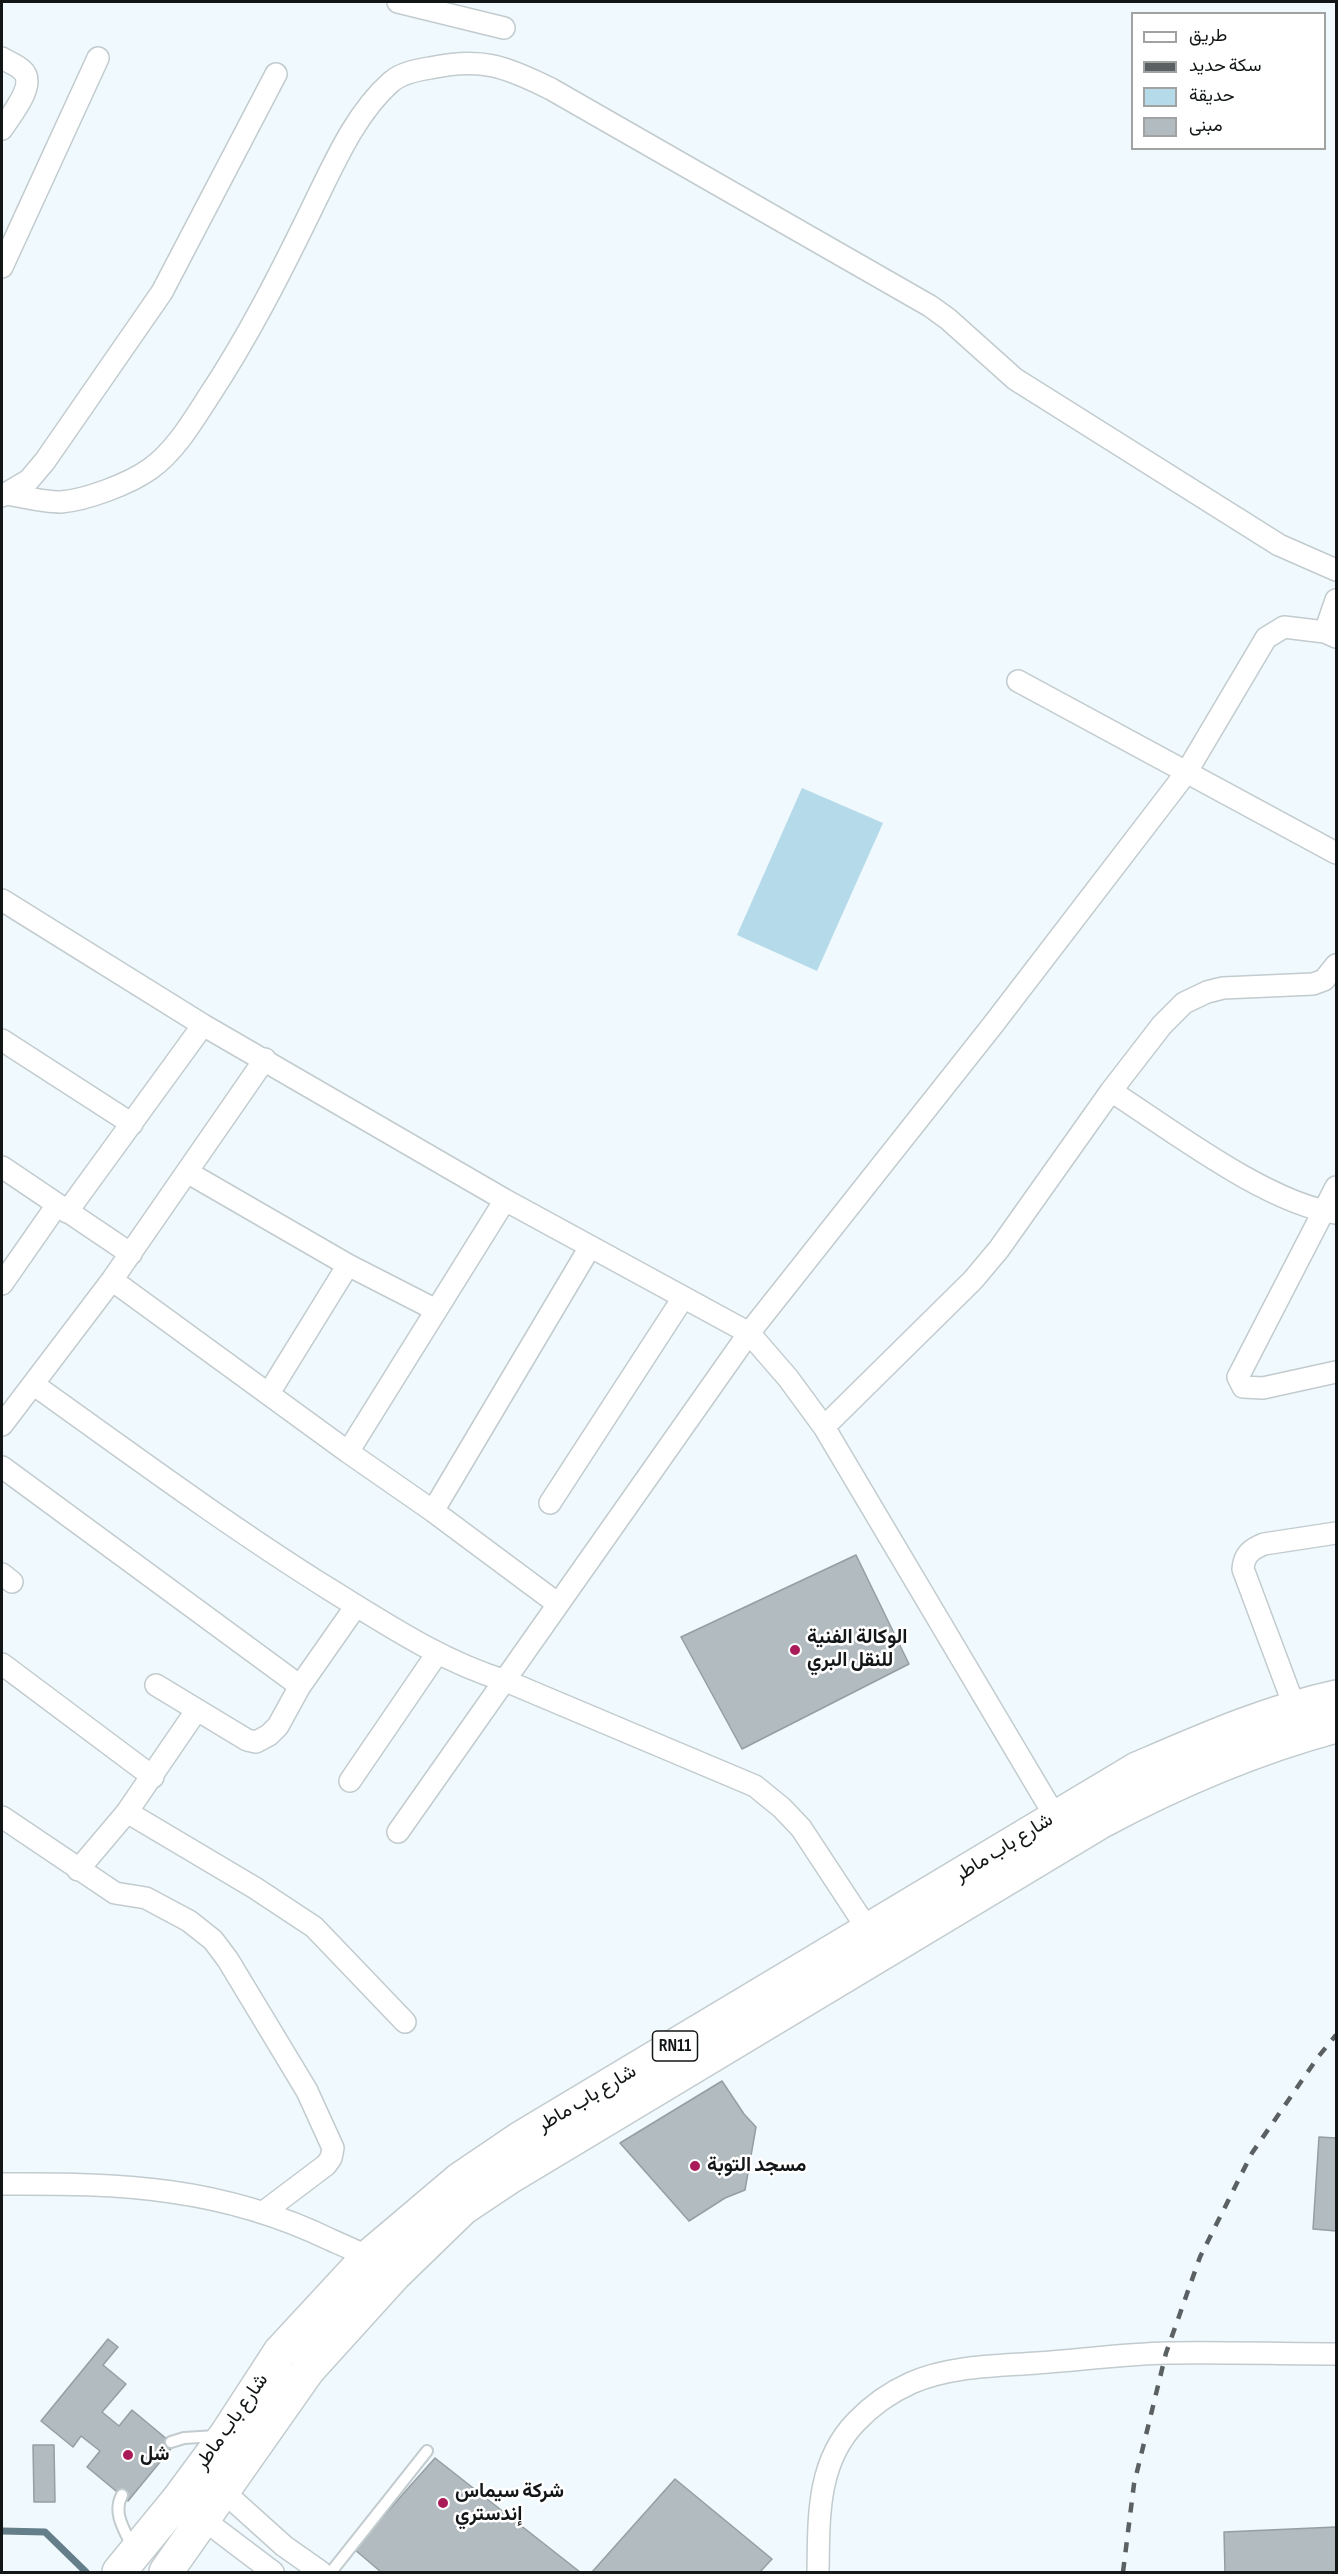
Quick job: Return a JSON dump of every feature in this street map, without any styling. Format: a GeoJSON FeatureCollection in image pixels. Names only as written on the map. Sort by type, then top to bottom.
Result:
{"type":"FeatureCollection","features":[{"type":"Feature","properties":{"kind":"main road","name":"شارع باب ماطر"},"geometry":{"type":"LineString","coordinates":[[127,2563],[191,2510],[224,2491],[308,2370],[395,2274],[463,2208],[875,1942],[1062,1828],[1152,1794],[1299,1720],[1336,1697]]}},
{"type":"Feature","properties":{"kind":"main road","name":"شارع باب ماطر"},"geometry":{"type":"LineString","coordinates":[[1299,1720],[1336,1726]]}},
{"type":"Feature","properties":{"kind":"main road","name":"شارع باب ماطر"},"geometry":{"type":"LineString","coordinates":[[166,2572],[191,2510],[198,2470],[226,2436],[280,2352],[368,2257],[459,2180],[522,2138],[875,1942]]}},
{"type":"Feature","properties":{"kind":"street"},"geometry":{"type":"LineString","coordinates":[[398,2],[452,8],[504,28]]}},
{"type":"Feature","properties":{"kind":"street"},"geometry":{"type":"LineString","coordinates":[[2,58],[23,71],[27,77],[25,92],[2,129]]}},
{"type":"Feature","properties":{"kind":"street"},"geometry":{"type":"LineString","coordinates":[[2,267],[98,58]]}},
{"type":"Feature","properties":{"kind":"street"},"geometry":{"type":"LineString","coordinates":[[4,495],[44,501],[73,500],[132,479],[161,461],[190,425],[237,354],[338,155],[377,97],[393,80],[412,71],[470,63],[495,65],[516,71],[551,89],[930,306],[1015,379],[1279,545],[1336,570]]}},
{"type":"Feature","properties":{"kind":"street"},"geometry":{"type":"LineString","coordinates":[[4,495],[29,480],[45,461],[162,292],[276,74]]}},
{"type":"Feature","properties":{"kind":"street"},"geometry":{"type":"LineString","coordinates":[[398,1832],[749,1333],[992,1026],[1186,773],[1266,638],[1284,627],[1331,635],[1336,600]]}},
{"type":"Feature","properties":{"kind":"street"},"geometry":{"type":"LineString","coordinates":[[1018,681],[1336,853]]}},
{"type":"Feature","properties":{"kind":"street"},"geometry":{"type":"LineString","coordinates":[[2,900],[203,1025],[505,1200],[749,1333],[788,1378],[824,1427],[1062,1828]]}},
{"type":"Feature","properties":{"kind":"street"},"geometry":{"type":"LineString","coordinates":[[824,1427],[973,1280],[999,1250],[1111,1091],[1162,1025],[1184,1003],[1207,992],[1223,988],[1313,984],[1324,980],[1336,965]]}},
{"type":"Feature","properties":{"kind":"street"},"geometry":{"type":"LineString","coordinates":[[2,1284],[132,1124],[203,1025]]}},
{"type":"Feature","properties":{"kind":"street"},"geometry":{"type":"LineString","coordinates":[[2,1040],[132,1124]]}},
{"type":"Feature","properties":{"kind":"street"},"geometry":{"type":"LineString","coordinates":[[2,1425],[131,1254],[265,1059]]}},
{"type":"Feature","properties":{"kind":"street"},"geometry":{"type":"LineString","coordinates":[[1111,1091],[1258,1184],[1295,1202],[1330,1212]]}},
{"type":"Feature","properties":{"kind":"street"},"geometry":{"type":"LineString","coordinates":[[2,1167],[131,1254]]}},
{"type":"Feature","properties":{"kind":"street"},"geometry":{"type":"LineString","coordinates":[[187,1172],[348,1265],[436,1310]]}},
{"type":"Feature","properties":{"kind":"street"},"geometry":{"type":"LineString","coordinates":[[1336,1187],[1330,1212],[1238,1377],[1243,1387],[1263,1389],[1336,1371]]}},
{"type":"Feature","properties":{"kind":"street"},"geometry":{"type":"LineString","coordinates":[[348,1452],[505,1200]]}},
{"type":"Feature","properties":{"kind":"street"},"geometry":{"type":"LineString","coordinates":[[433,1510],[590,1247]]}},
{"type":"Feature","properties":{"kind":"street"},"geometry":{"type":"LineString","coordinates":[[270,1393],[348,1265]]}},
{"type":"Feature","properties":{"kind":"street"},"geometry":{"type":"LineString","coordinates":[[112,1280],[348,1452],[433,1510],[558,1604]]}},
{"type":"Feature","properties":{"kind":"street"},"geometry":{"type":"LineString","coordinates":[[550,1503],[683,1298]]}},
{"type":"Feature","properties":{"kind":"street"},"geometry":{"type":"LineString","coordinates":[[33,1384],[250,1539],[436,1655],[506,1681],[755,1786],[782,1808],[801,1828],[875,1942]]}},
{"type":"Feature","properties":{"kind":"street"},"geometry":{"type":"LineString","coordinates":[[2,1467],[300,1686]]}},
{"type":"Feature","properties":{"kind":"street"},"geometry":{"type":"LineString","coordinates":[[1299,1720],[1243,1569],[1244,1560],[1254,1548],[1264,1544],[1336,1533]]}},
{"type":"Feature","properties":{"kind":"street"},"geometry":{"type":"LineString","coordinates":[[156,1685],[247,1740],[256,1742],[278,1725],[300,1686],[356,1606]]}},
{"type":"Feature","properties":{"kind":"street"},"geometry":{"type":"LineString","coordinates":[[350,1781],[436,1655]]}},
{"type":"Feature","properties":{"kind":"street"},"geometry":{"type":"LineString","coordinates":[[2,1664],[153,1777]]}},
{"type":"Feature","properties":{"kind":"street"},"geometry":{"type":"LineString","coordinates":[[78,1870],[153,1777],[196,1710]]}},
{"type":"Feature","properties":{"kind":"street"},"geometry":{"type":"LineString","coordinates":[[127,1812],[255,1888],[314,1927],[405,2022]]}},
{"type":"Feature","properties":{"kind":"street"},"geometry":{"type":"LineString","coordinates":[[2,1817],[115,1893],[146,1898],[189,1921],[213,1940],[228,1960],[307,2091],[333,2148],[332,2158],[326,2165],[265,2211]]}},
{"type":"Feature","properties":{"kind":"street"},"geometry":{"type":"LineString","coordinates":[[2,2184],[85,2184],[140,2187],[218,2200],[265,2211],[368,2257],[395,2274]]}},
{"type":"Feature","properties":{"kind":"street"},"geometry":{"type":"LineString","coordinates":[[818,2572],[820,2499],[826,2475],[838,2448],[855,2423],[880,2401],[912,2382],[947,2372],[996,2366],[1166,2353],[1336,2355]]}},
{"type":"Feature","properties":{"kind":"street"},"geometry":{"type":"LineString","coordinates":[[198,2470],[284,2546],[321,2572]]}},
{"type":"Feature","properties":{"kind":"street"},"geometry":{"type":"LineString","coordinates":[[191,2510],[271,2571],[284,2546]]}},
{"type":"Feature","properties":{"kind":"lane"},"geometry":{"type":"LineString","coordinates":[[171,2442],[184,2438],[226,2436]]}},
{"type":"Feature","properties":{"kind":"lane"},"geometry":{"type":"LineString","coordinates":[[331,2572],[427,2451]]}},
{"type":"Feature","properties":{"kind":"lane"},"geometry":{"type":"LineString","coordinates":[[122,2495],[117,2504],[127,2563]]}},
{"type":"Feature","properties":{"kind":"green space"},"geometry":{"type":"Polygon","coordinates":[[[802,788],[883,823],[817,971],[737,935],[802,788]]]}},
{"type":"Feature","properties":{"kind":"building","name":"الوكالة الفنية للنقل البري"},"geometry":{"type":"Polygon","coordinates":[[[856,1555],[909,1664],[742,1749],[681,1637],[856,1555]]]}},
{"type":"Feature","properties":{"kind":"building","name":"مسجد التوبة"},"geometry":{"type":"Polygon","coordinates":[[[722,2081],[744,2114],[756,2127],[745,2190],[725,2198],[689,2221],[620,2143],[722,2081]]]}},
{"type":"Feature","properties":{"kind":"building"},"geometry":{"type":"Polygon","coordinates":[[[1319,2137],[1336,2138],[1336,2231],[1313,2229],[1319,2137]]]}},
{"type":"Feature","properties":{"kind":"building"},"geometry":{"type":"Polygon","coordinates":[[[108,2339],[118,2347],[103,2365],[126,2384],[102,2412],[119,2426],[132,2410],[174,2445],[128,2501],[87,2467],[100,2451],[81,2436],[73,2447],[41,2421],[108,2339]]]}},
{"type":"Feature","properties":{"kind":"building"},"geometry":{"type":"Polygon","coordinates":[[[33,2445],[54,2445],[55,2502],[34,2502],[33,2445]]]}},
{"type":"Feature","properties":{"kind":"building","name":"شركة سيماس إندستري"},"geometry":{"type":"Polygon","coordinates":[[[435,2458],[580,2572],[381,2572],[354,2549],[435,2458]]]}},
{"type":"Feature","properties":{"kind":"building","name":"شركة سيماس إندستري"},"geometry":{"type":"Polygon","coordinates":[[[675,2479],[772,2559],[760,2572],[592,2572],[675,2479]]]}},
{"type":"Feature","properties":{"kind":"building"},"geometry":{"type":"Polygon","coordinates":[[[1336,2527],[1336,2572],[1225,2572],[1224,2532],[1336,2527]]]}},
{"type":"Feature","properties":{"kind":"waterway"},"geometry":{"type":"LineString","coordinates":[[2,2531],[45,2532],[86,2572]]}},
{"type":"Feature","properties":{"kind":"railway"},"geometry":{"type":"LineString","coordinates":[[1123,2572],[1134,2484],[1166,2353],[1200,2257],[1252,2153],[1318,2057],[1336,2035]]}},
{"type":"Feature","properties":{"kind":"place","name":"الوكالة الفنية للنقل البري"},"geometry":{"type":"Point","coordinates":[795,1650]}},
{"type":"Feature","properties":{"kind":"place","name":"مسجد التوبة"},"geometry":{"type":"Point","coordinates":[695,2166]}},
{"type":"Feature","properties":{"kind":"place","name":"شل"},"geometry":{"type":"Point","coordinates":[128,2455]}},
{"type":"Feature","properties":{"kind":"place","name":"شركة سيماس إندستري"},"geometry":{"type":"Point","coordinates":[443,2503]}}]}
